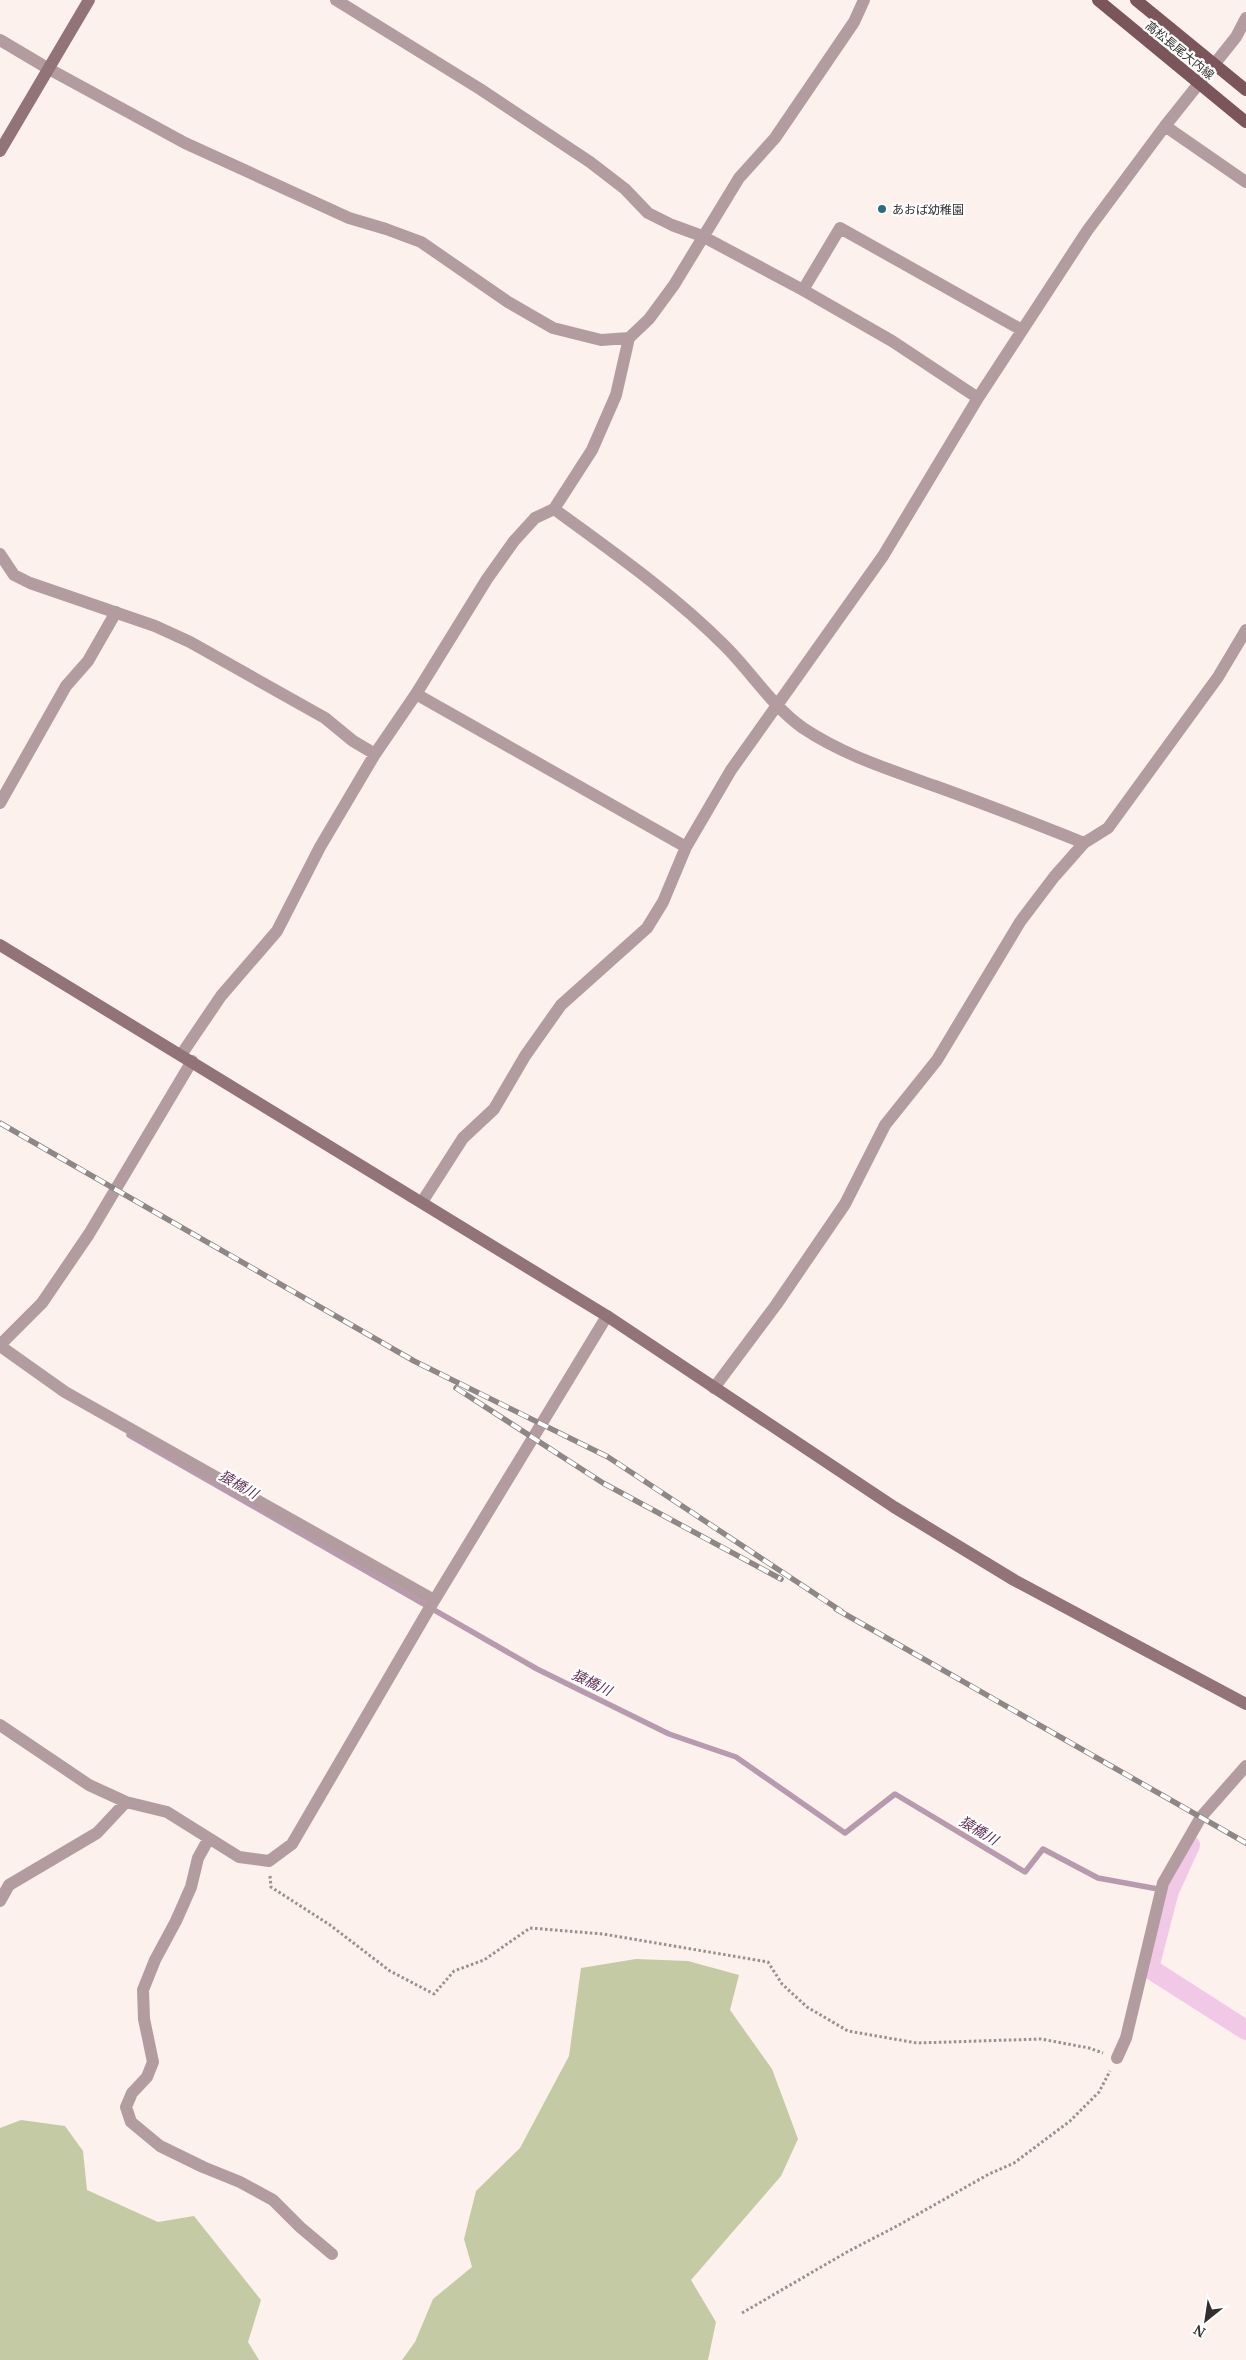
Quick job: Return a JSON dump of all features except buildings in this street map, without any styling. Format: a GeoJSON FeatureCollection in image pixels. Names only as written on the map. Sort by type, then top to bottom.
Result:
{"type":"FeatureCollection","features":[{"type":"Feature","properties":{"kind":"main road","name":"高松長尾大内線"},"geometry":{"type":"LineString","coordinates":[[1098,0],[1246,122]]}},
{"type":"Feature","properties":{"kind":"main road","name":"高松長尾大内線"},"geometry":{"type":"LineString","coordinates":[[1136,0],[1246,90]]}},
{"type":"Feature","properties":{"kind":"street"},"geometry":{"type":"LineString","coordinates":[[0,151],[89,0]]}},
{"type":"Feature","properties":{"kind":"street"},"geometry":{"type":"LineString","coordinates":[[336,0],[480,89],[590,162],[625,189],[648,213],[672,225],[702,236],[803,290],[892,341],[978,398]]}},
{"type":"Feature","properties":{"kind":"street"},"geometry":{"type":"LineString","coordinates":[[432,1604],[65,1392],[0,1346],[42,1303],[84,1242],[221,996],[277,931],[320,847],[375,754],[416,694],[487,579],[514,541],[535,518],[554,509],[592,450],[612,404],[629,338],[649,320],[674,285],[702,236],[739,178],[775,138],[854,22],[864,0]]}},
{"type":"Feature","properties":{"kind":"street"},"geometry":{"type":"LineString","coordinates":[[422,1202],[463,1138],[494,1109],[525,1056],[561,1005],[647,928],[663,902],[686,847],[731,770],[883,556],[978,398],[1086,232],[1164,126],[1236,37],[1246,18]]}},
{"type":"Feature","properties":{"kind":"street"},"geometry":{"type":"LineString","coordinates":[[0,40],[49,70],[185,143],[349,218],[422,242],[508,302],[553,328],[601,340],[629,338]]}},
{"type":"Feature","properties":{"kind":"street"},"geometry":{"type":"LineString","coordinates":[[1164,126],[1246,182]]}},
{"type":"Feature","properties":{"kind":"street"},"geometry":{"type":"LineString","coordinates":[[803,290],[840,228],[1022,330]]}},
{"type":"Feature","properties":{"kind":"street"},"geometry":{"type":"LineString","coordinates":[[554,509],[633,566],[692,615],[726,647],[776,706],[803,728],[857,756],[1084,843]]}},
{"type":"Feature","properties":{"kind":"street"},"geometry":{"type":"LineString","coordinates":[[0,554],[14,575],[155,626],[190,642],[325,718],[353,741],[375,754]]}},
{"type":"Feature","properties":{"kind":"street"},"geometry":{"type":"LineString","coordinates":[[0,802],[66,686],[88,661],[116,612]]}},
{"type":"Feature","properties":{"kind":"street"},"geometry":{"type":"LineString","coordinates":[[714,1388],[776,1305],[845,1204],[885,1125],[937,1060],[1020,922],[1054,877],[1084,843],[1108,828],[1218,677],[1246,630]]}},
{"type":"Feature","properties":{"kind":"street"},"geometry":{"type":"LineString","coordinates":[[416,694],[686,847]]}},
{"type":"Feature","properties":{"kind":"street"},"geometry":{"type":"LineString","coordinates":[[0,945],[607,1316],[894,1507],[1014,1580],[1246,1704]]}},
{"type":"Feature","properties":{"kind":"street"},"geometry":{"type":"LineString","coordinates":[[0,1725],[89,1786],[126,1802],[166,1812],[193,1827],[208,1840],[239,1857],[269,1861],[292,1844],[432,1604],[607,1316]]}},
{"type":"Feature","properties":{"kind":"street"},"geometry":{"type":"LineString","coordinates":[[1117,2058],[1126,2038],[1161,1889],[1201,1817],[1246,1766]]}},
{"type":"Feature","properties":{"kind":"street"},"geometry":{"type":"LineString","coordinates":[[0,1901],[9,1885],[97,1834],[126,1802]]}},
{"type":"Feature","properties":{"kind":"street"},"geometry":{"type":"LineString","coordinates":[[208,1840],[198,1858],[191,1887],[176,1921],[155,1960],[143,1990],[144,2019],[153,2062],[147,2077],[132,2093],[126,2107],[130,2122],[160,2146],[203,2167],[240,2182],[273,2200],[300,2227],[332,2254]]}},
{"type":"Feature","properties":{"kind":"path"},"geometry":{"type":"LineString","coordinates":[[269,1861],[272,1887],[330,1925],[390,1971],[434,1994],[454,1970],[484,1960],[530,1928],[602,1934],[768,1962],[782,1984],[807,2007],[848,2031],[917,2043],[1041,2039],[1089,2048],[1117,2058],[1100,2092],[1070,2121],[1014,2163],[989,2174],[897,2226],[846,2252],[742,2313]]}},
{"type":"Feature","properties":{"kind":"green space"},"geometry":{"type":"Polygon","coordinates":[[[636,1959],[688,1961],[739,1975],[730,2010],[772,2069],[798,2139],[781,2176],[691,2280],[716,2322],[708,2360],[402,2360],[415,2342],[433,2299],[472,2267],[464,2239],[476,2191],[520,2148],[569,2056],[581,1968],[636,1959]]]}},
{"type":"Feature","properties":{"kind":"green space"},"geometry":{"type":"Polygon","coordinates":[[[21,2120],[65,2126],[83,2151],[87,2190],[158,2222],[194,2216],[261,2300],[248,2342],[259,2360],[0,2360],[0,2128],[21,2120]]]}},
{"type":"Feature","properties":{"kind":"waterway","name":"猿橋川"},"geometry":{"type":"LineString","coordinates":[[129,1435],[537,1669],[669,1734],[736,1757],[845,1833],[895,1794],[1025,1872],[1043,1849],[1098,1878],[1169,1891]]}},
{"type":"Feature","properties":{"kind":"waterway"},"geometry":{"type":"LineString","coordinates":[[1190,1845],[1169,1891],[1149,1968],[1246,2030]]}},
{"type":"Feature","properties":{"kind":"railway"},"geometry":{"type":"LineString","coordinates":[[0,1123],[414,1361],[608,1457],[841,1611]]}},
{"type":"Feature","properties":{"kind":"railway"},"geometry":{"type":"LineString","coordinates":[[456,1388],[603,1483],[781,1579]]}},
{"type":"Feature","properties":{"kind":"railway"},"geometry":{"type":"LineString","coordinates":[[836,1609],[1246,1843]]}},
{"type":"Feature","properties":{"kind":"place","name":"あおば幼稚園"},"geometry":{"type":"Point","coordinates":[882,209]}}]}
